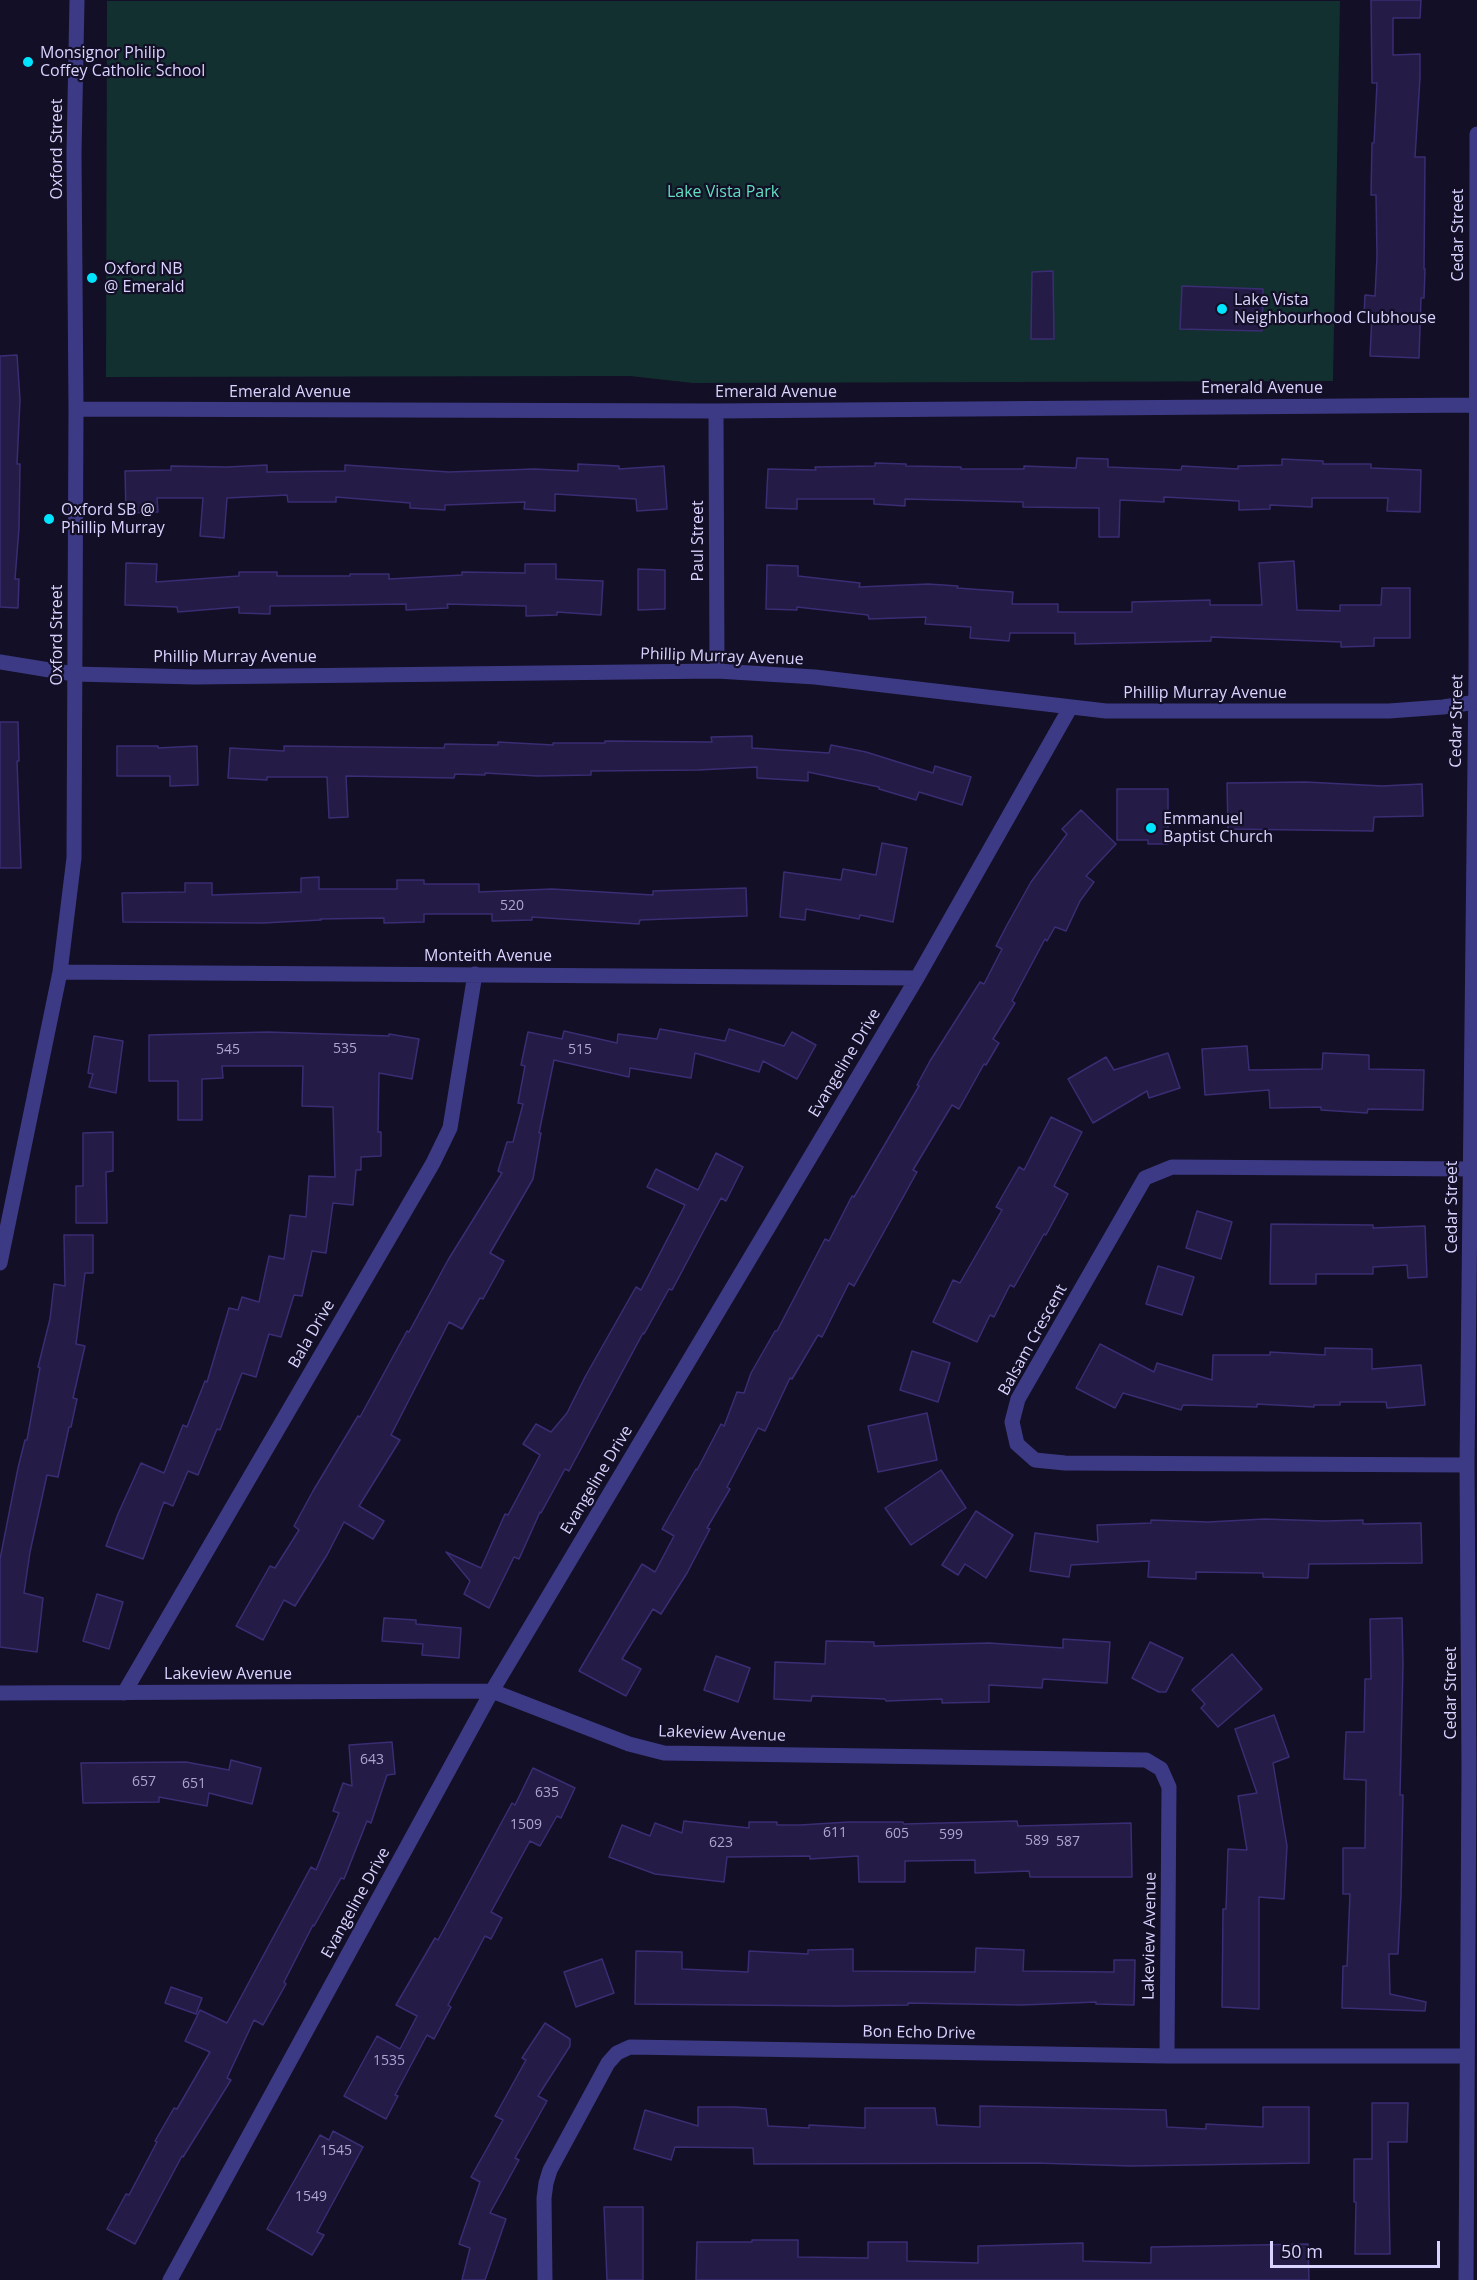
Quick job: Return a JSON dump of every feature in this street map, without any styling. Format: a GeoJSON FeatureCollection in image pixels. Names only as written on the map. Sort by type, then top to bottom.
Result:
{"type":"FeatureCollection","features":[{"type":"Feature","properties":{"kind":"street","name":"Oxford Street"},"geometry":{"type":"LineString","coordinates":[[0,1263],[60,972],[74,858],[76,409],[74,153],[77,0]]}},
{"type":"Feature","properties":{"kind":"street","name":"Cedar Street"},"geometry":{"type":"LineString","coordinates":[[1466,2280],[1469,1757],[1467,1465],[1474,1001],[1477,134]]}},
{"type":"Feature","properties":{"kind":"street","name":"Emerald Avenue"},"geometry":{"type":"LineString","coordinates":[[76,409],[716,411],[1476,405]]}},
{"type":"Feature","properties":{"kind":"street","name":"Paul Street"},"geometry":{"type":"LineString","coordinates":[[716,411],[717,671]]}},
{"type":"Feature","properties":{"kind":"street","name":"Phillip Murray Avenue"},"geometry":{"type":"LineString","coordinates":[[0,663],[74,674],[195,677],[717,671],[815,677],[1106,711],[1389,711],[1476,702]]}},
{"type":"Feature","properties":{"kind":"street","name":"Evangeline Drive"},"geometry":{"type":"LineString","coordinates":[[170,2280],[492,1691],[917,978],[1070,708]]}},
{"type":"Feature","properties":{"kind":"street","name":"Monteith Avenue"},"geometry":{"type":"LineString","coordinates":[[60,972],[917,978]]}},
{"type":"Feature","properties":{"kind":"street","name":"Bala Drive"},"geometry":{"type":"LineString","coordinates":[[124,1693],[433,1163],[450,1128],[475,974]]}},
{"type":"Feature","properties":{"kind":"street","name":"Balsam Crescent"},"geometry":{"type":"LineString","coordinates":[[1467,1465],[1065,1463],[1035,1460],[1017,1444],[1012,1422],[1018,1400],[1144,1178],[1172,1167],[1471,1169]]}},
{"type":"Feature","properties":{"kind":"street","name":"Lakeview Avenue"},"geometry":{"type":"LineString","coordinates":[[0,1693],[492,1691],[629,1744],[664,1753],[1138,1759],[1161,1769],[1169,1787],[1167,2056]]}},
{"type":"Feature","properties":{"kind":"street","name":"Bon Echo Drive"},"geometry":{"type":"LineString","coordinates":[[545,2280],[544,2198],[550,2170],[608,2062],[617,2053],[630,2047],[1167,2056],[1467,2056]]}},
{"type":"Feature","properties":{"kind":"green space","name":"Lake Vista Park"},"geometry":{"type":"Polygon","coordinates":[[[107,1],[1340,1],[1333,381],[693,383],[630,376],[106,377],[107,1]]]}},
{"type":"Feature","properties":{"kind":"building"},"geometry":{"type":"Polygon","coordinates":[[[1371,0],[1421,0],[1420,18],[1393,18],[1393,55],[1420,54],[1415,157],[1425,157],[1425,269],[1424,298],[1421,298],[1419,358],[1370,356],[1372,315],[1364,314],[1365,295],[1375,296],[1377,256],[1376,195],[1371,195],[1377,83],[1372,83],[1371,0]]]}},
{"type":"Feature","properties":{"kind":"building"},"geometry":{"type":"Polygon","coordinates":[[[1053,271],[1054,339],[1031,339],[1032,272],[1053,271]]]}},
{"type":"Feature","properties":{"kind":"building","name":"Lake Vista Neighbourhood Clubhouse"},"geometry":{"type":"Polygon","coordinates":[[[1182,286],[1263,289],[1262,331],[1180,329],[1182,286]]]}},
{"type":"Feature","properties":{"kind":"building"},"geometry":{"type":"Polygon","coordinates":[[[17,355],[20,400],[17,464],[20,464],[15,579],[19,579],[18,608],[0,607],[0,356],[17,355]]]}},
{"type":"Feature","properties":{"kind":"building"},"geometry":{"type":"Polygon","coordinates":[[[1077,458],[1108,459],[1108,467],[1181,470],[1182,466],[1238,469],[1238,466],[1282,465],[1282,459],[1323,461],[1323,464],[1371,464],[1371,468],[1421,470],[1420,512],[1387,511],[1388,498],[1312,498],[1312,507],[1270,505],[1270,509],[1239,510],[1239,501],[1164,497],[1164,502],[1120,500],[1119,537],[1099,537],[1099,508],[1023,507],[1023,502],[905,499],[905,506],[874,504],[874,499],[797,499],[797,509],[766,508],[768,469],[816,470],[815,467],[875,466],[875,463],[961,467],[961,469],[1024,469],[1024,466],[1076,468],[1077,458]]]}},
{"type":"Feature","properties":{"kind":"building"},"geometry":{"type":"Polygon","coordinates":[[[578,464],[619,466],[619,469],[664,466],[667,509],[637,511],[636,499],[555,494],[555,511],[524,509],[525,502],[445,505],[445,510],[410,508],[410,503],[336,497],[336,502],[288,502],[287,495],[227,498],[224,538],[200,536],[203,498],[157,498],[158,512],[126,513],[125,471],[171,470],[171,466],[267,465],[267,472],[345,471],[345,465],[449,472],[534,469],[578,471],[578,464]]]}},
{"type":"Feature","properties":{"kind":"building"},"geometry":{"type":"Polygon","coordinates":[[[1294,561],[1297,610],[1340,611],[1340,605],[1381,605],[1382,588],[1410,588],[1410,638],[1374,638],[1374,646],[1341,647],[1341,642],[1211,637],[1211,641],[1075,644],[1075,633],[1010,633],[1009,641],[970,638],[971,627],[925,624],[926,617],[869,619],[868,615],[797,607],[797,610],[766,609],[767,565],[798,566],[798,576],[860,583],[859,587],[928,584],[958,586],[957,588],[1013,592],[1012,604],[1058,604],[1058,612],[1132,612],[1132,602],[1210,600],[1210,605],[1262,605],[1259,563],[1294,561]]]}},
{"type":"Feature","properties":{"kind":"building"},"geometry":{"type":"Polygon","coordinates":[[[126,563],[157,564],[156,582],[239,576],[239,572],[277,572],[277,576],[389,574],[389,579],[462,575],[462,572],[525,573],[525,564],[556,564],[556,579],[603,581],[601,615],[557,612],[557,615],[526,616],[526,606],[447,604],[448,608],[406,610],[406,604],[270,606],[270,614],[239,613],[239,607],[178,612],[177,607],[125,605],[126,563]]]}},
{"type":"Feature","properties":{"kind":"building"},"geometry":{"type":"Polygon","coordinates":[[[638,569],[665,570],[665,609],[638,610],[638,569]]]}},
{"type":"Feature","properties":{"kind":"building"},"geometry":{"type":"Polygon","coordinates":[[[0,722],[18,722],[19,761],[17,761],[21,868],[0,868],[0,722]]]}},
{"type":"Feature","properties":{"kind":"building"},"geometry":{"type":"Polygon","coordinates":[[[752,736],[752,748],[829,753],[831,745],[866,752],[933,773],[935,766],[971,777],[962,805],[919,792],[916,800],[879,789],[879,787],[808,772],[808,781],[757,778],[757,767],[591,771],[591,775],[455,774],[454,778],[346,776],[348,817],[329,818],[327,777],[267,777],[267,780],[228,778],[230,748],[284,751],[284,746],[444,748],[445,744],[498,745],[498,742],[553,745],[553,743],[605,743],[605,741],[712,742],[711,737],[752,736]]]}},
{"type":"Feature","properties":{"kind":"building"},"geometry":{"type":"Polygon","coordinates":[[[117,746],[158,746],[158,748],[197,746],[198,785],[170,786],[170,776],[117,776],[117,746]]]}},
{"type":"Feature","properties":{"kind":"building"},"geometry":{"type":"Polygon","coordinates":[[[1306,782],[1382,786],[1422,784],[1423,816],[1374,817],[1373,831],[1228,829],[1227,783],[1306,782]]]}},
{"type":"Feature","properties":{"kind":"building","name":"Emmanuel Baptist Church"},"geometry":{"type":"Polygon","coordinates":[[[1117,789],[1168,789],[1168,844],[1148,844],[1148,840],[1117,840],[1117,789]]]}},
{"type":"Feature","properties":{"kind":"building"},"geometry":{"type":"Polygon","coordinates":[[[1081,810],[1116,844],[1086,876],[1094,882],[1080,901],[1066,931],[1055,927],[1047,941],[1045,939],[1012,1001],[1015,1003],[993,1039],[999,1043],[986,1065],[984,1064],[959,1109],[952,1105],[913,1170],[917,1172],[854,1286],[849,1283],[822,1337],[818,1335],[792,1379],[790,1378],[765,1431],[758,1428],[727,1487],[730,1489],[707,1528],[710,1529],[687,1573],[661,1614],[653,1609],[622,1659],[641,1669],[626,1696],[579,1671],[642,1564],[655,1572],[674,1536],[662,1529],[721,1424],[724,1426],[737,1392],[744,1393],[751,1373],[777,1331],[825,1239],[829,1241],[852,1196],[854,1197],[919,1086],[917,1085],[930,1061],[980,982],[984,984],[1002,949],[996,946],[1007,925],[1031,882],[1067,834],[1062,829],[1081,810]]]}},
{"type":"Feature","properties":{"kind":"building"},"geometry":{"type":"Polygon","coordinates":[[[882,843],[907,848],[893,922],[860,915],[859,919],[806,909],[805,920],[780,917],[784,872],[841,880],[843,869],[876,875],[882,843]]]}},
{"type":"Feature","properties":{"kind":"building"},"geometry":{"type":"Polygon","coordinates":[[[319,877],[319,889],[397,889],[397,880],[424,880],[424,884],[479,884],[479,892],[552,889],[653,895],[653,891],[746,888],[747,916],[640,920],[639,924],[532,917],[532,920],[492,921],[492,914],[424,914],[424,922],[384,923],[384,918],[263,923],[123,922],[122,893],[185,892],[185,883],[212,883],[212,895],[301,892],[301,878],[319,877]]]}},
{"type":"Feature","properties":{"kind":"building"},"geometry":{"type":"Polygon","coordinates":[[[660,1029],[725,1041],[729,1029],[784,1046],[792,1032],[816,1045],[797,1079],[763,1061],[759,1072],[695,1053],[691,1078],[630,1068],[629,1077],[554,1060],[539,1133],[541,1133],[533,1179],[490,1253],[504,1261],[483,1299],[480,1298],[462,1329],[449,1322],[391,1435],[400,1440],[359,1506],[384,1521],[373,1539],[344,1522],[327,1555],[295,1606],[284,1600],[263,1640],[236,1626],[270,1566],[275,1568],[299,1530],[294,1526],[313,1491],[358,1416],[360,1417],[448,1260],[502,1173],[498,1171],[507,1142],[513,1142],[523,1104],[518,1103],[525,1066],[521,1065],[528,1032],[562,1039],[564,1031],[617,1043],[618,1034],[657,1039],[660,1029]]]}},
{"type":"Feature","properties":{"kind":"building"},"geometry":{"type":"Polygon","coordinates":[[[268,1032],[389,1036],[389,1034],[419,1039],[412,1079],[379,1073],[378,1132],[381,1132],[381,1156],[361,1157],[361,1170],[356,1170],[353,1205],[333,1203],[326,1253],[312,1251],[302,1296],[294,1295],[281,1337],[269,1334],[256,1377],[242,1373],[220,1430],[217,1429],[198,1475],[188,1471],[173,1506],[164,1502],[143,1559],[106,1546],[141,1463],[164,1473],[183,1425],[187,1427],[205,1381],[207,1382],[229,1308],[238,1310],[242,1297],[259,1302],[269,1256],[284,1259],[290,1215],[306,1217],[309,1176],[335,1177],[333,1107],[302,1106],[303,1066],[222,1066],[223,1078],[202,1079],[202,1120],[178,1120],[178,1081],[149,1081],[149,1035],[268,1032]]]}},
{"type":"Feature","properties":{"kind":"building"},"geometry":{"type":"Polygon","coordinates":[[[94,1036],[123,1041],[116,1093],[89,1087],[93,1074],[88,1073],[94,1036]]]}},
{"type":"Feature","properties":{"kind":"building"},"geometry":{"type":"Polygon","coordinates":[[[1247,1046],[1249,1070],[1322,1069],[1323,1053],[1369,1055],[1369,1069],[1424,1070],[1423,1110],[1368,1109],[1367,1113],[1321,1110],[1321,1107],[1270,1108],[1269,1090],[1205,1095],[1202,1049],[1247,1046]]]}},
{"type":"Feature","properties":{"kind":"building"},"geometry":{"type":"Polygon","coordinates":[[[1168,1053],[1180,1088],[1149,1098],[1147,1091],[1093,1123],[1068,1079],[1106,1057],[1114,1070],[1168,1053]]]}},
{"type":"Feature","properties":{"kind":"building"},"geometry":{"type":"Polygon","coordinates":[[[1051,1117],[1082,1132],[1054,1186],[1068,1194],[1014,1287],[1010,1285],[994,1317],[990,1315],[977,1342],[933,1322],[953,1280],[960,1283],[1002,1210],[996,1207],[1019,1167],[1024,1170],[1051,1117]]]}},
{"type":"Feature","properties":{"kind":"building"},"geometry":{"type":"Polygon","coordinates":[[[113,1132],[113,1171],[106,1172],[107,1223],[76,1223],[76,1186],[83,1186],[83,1133],[113,1132]]]}},
{"type":"Feature","properties":{"kind":"building"},"geometry":{"type":"Polygon","coordinates":[[[716,1153],[743,1167],[726,1201],[721,1198],[672,1290],[669,1289],[643,1333],[569,1471],[565,1469],[540,1512],[519,1559],[514,1557],[489,1608],[464,1594],[470,1581],[446,1552],[481,1568],[505,1514],[508,1515],[540,1455],[523,1444],[536,1424],[551,1432],[567,1413],[636,1287],[641,1290],[685,1205],[647,1187],[656,1169],[698,1190],[716,1153]]]}},
{"type":"Feature","properties":{"kind":"building"},"geometry":{"type":"Polygon","coordinates":[[[1197,1211],[1232,1222],[1221,1259],[1186,1248],[1197,1211]]]}},
{"type":"Feature","properties":{"kind":"building"},"geometry":{"type":"Polygon","coordinates":[[[1271,1224],[1373,1225],[1373,1228],[1425,1226],[1427,1277],[1408,1278],[1407,1265],[1373,1267],[1373,1274],[1316,1274],[1316,1284],[1270,1284],[1271,1224]]]}},
{"type":"Feature","properties":{"kind":"building"},"geometry":{"type":"Polygon","coordinates":[[[64,1235],[93,1235],[93,1273],[85,1273],[76,1344],[85,1346],[73,1398],[77,1399],[71,1427],[69,1427],[58,1477],[47,1475],[30,1552],[24,1593],[43,1598],[37,1652],[0,1647],[0,1559],[18,1468],[25,1440],[27,1440],[40,1368],[38,1367],[50,1319],[54,1284],[65,1286],[64,1235]]]}},
{"type":"Feature","properties":{"kind":"building"},"geometry":{"type":"Polygon","coordinates":[[[1158,1266],[1194,1277],[1182,1315],[1146,1304],[1158,1266]]]}},
{"type":"Feature","properties":{"kind":"building"},"geometry":{"type":"Polygon","coordinates":[[[1100,1344],[1154,1372],[1157,1363],[1212,1380],[1213,1355],[1270,1355],[1270,1352],[1325,1355],[1325,1348],[1372,1349],[1372,1369],[1421,1365],[1425,1405],[1387,1408],[1386,1402],[1340,1402],[1340,1405],[1314,1405],[1314,1407],[1257,1404],[1257,1407],[1183,1405],[1181,1410],[1123,1393],[1115,1408],[1076,1388],[1100,1344]]]}},
{"type":"Feature","properties":{"kind":"building"},"geometry":{"type":"Polygon","coordinates":[[[912,1351],[950,1363],[938,1402],[900,1390],[912,1351]]]}},
{"type":"Feature","properties":{"kind":"building"},"geometry":{"type":"Polygon","coordinates":[[[927,1413],[937,1460],[878,1472],[868,1426],[927,1413]]]}},
{"type":"Feature","properties":{"kind":"building"},"geometry":{"type":"Polygon","coordinates":[[[941,1470],[966,1508],[911,1545],[885,1508],[941,1470]]]}},
{"type":"Feature","properties":{"kind":"building"},"geometry":{"type":"Polygon","coordinates":[[[976,1511],[1013,1535],[986,1578],[965,1564],[958,1575],[942,1565],[976,1511]]]}},
{"type":"Feature","properties":{"kind":"building"},"geometry":{"type":"Polygon","coordinates":[[[1264,1519],[1363,1520],[1363,1524],[1421,1523],[1422,1563],[1309,1564],[1308,1578],[1263,1577],[1263,1573],[1196,1572],[1196,1579],[1148,1577],[1149,1561],[1071,1565],[1069,1577],[1030,1571],[1035,1533],[1098,1542],[1097,1525],[1151,1523],[1151,1520],[1208,1522],[1264,1519]]]}},
{"type":"Feature","properties":{"kind":"building"},"geometry":{"type":"Polygon","coordinates":[[[97,1594],[123,1602],[109,1649],[83,1641],[97,1594]]]}},
{"type":"Feature","properties":{"kind":"building"},"geometry":{"type":"Polygon","coordinates":[[[384,1618],[416,1620],[416,1624],[461,1628],[459,1658],[422,1655],[423,1644],[382,1641],[384,1618]]]}},
{"type":"Feature","properties":{"kind":"building"},"geometry":{"type":"Polygon","coordinates":[[[1402,1618],[1401,1895],[1398,1954],[1389,1954],[1390,1994],[1426,2002],[1425,2011],[1342,2008],[1343,1966],[1347,1966],[1350,1894],[1343,1894],[1343,1848],[1365,1848],[1366,1780],[1344,1779],[1346,1732],[1364,1732],[1365,1679],[1371,1679],[1370,1619],[1402,1618]]]}},
{"type":"Feature","properties":{"kind":"building"},"geometry":{"type":"Polygon","coordinates":[[[1063,1639],[1110,1642],[1107,1683],[1043,1679],[1042,1688],[989,1685],[989,1702],[942,1703],[942,1699],[886,1701],[885,1699],[812,1696],[811,1701],[774,1699],[775,1662],[825,1664],[826,1641],[874,1642],[874,1646],[989,1643],[1063,1648],[1063,1639]]]}},
{"type":"Feature","properties":{"kind":"building"},"geometry":{"type":"Polygon","coordinates":[[[1150,1642],[1183,1658],[1166,1692],[1159,1692],[1132,1678],[1150,1642]]]}},
{"type":"Feature","properties":{"kind":"building"},"geometry":{"type":"Polygon","coordinates":[[[1232,1654],[1262,1689],[1218,1727],[1201,1708],[1205,1704],[1192,1690],[1232,1654]]]}},
{"type":"Feature","properties":{"kind":"building"},"geometry":{"type":"Polygon","coordinates":[[[716,1656],[750,1668],[738,1702],[704,1690],[716,1656]]]}},
{"type":"Feature","properties":{"kind":"building"},"geometry":{"type":"Polygon","coordinates":[[[1274,1715],[1289,1757],[1273,1763],[1287,1846],[1284,1899],[1259,1897],[1259,2009],[1222,2007],[1223,1909],[1226,1909],[1228,1849],[1247,1850],[1238,1796],[1257,1793],[1235,1729],[1274,1715]]]}},
{"type":"Feature","properties":{"kind":"building"},"geometry":{"type":"Polygon","coordinates":[[[392,1742],[395,1774],[387,1775],[371,1823],[367,1821],[344,1879],[341,1878],[313,1925],[284,1982],[286,1984],[263,2025],[254,2020],[227,2078],[231,2080],[182,2156],[135,2244],[107,2229],[126,2194],[129,2195],[174,2108],[177,2109],[210,2052],[185,2041],[200,2010],[227,2023],[311,1867],[316,1870],[339,1813],[333,1811],[343,1783],[352,1786],[349,1745],[392,1742]]]}},
{"type":"Feature","properties":{"kind":"building"},"geometry":{"type":"Polygon","coordinates":[[[231,1760],[261,1768],[252,1804],[209,1793],[207,1806],[159,1797],[159,1802],[83,1803],[81,1763],[186,1762],[229,1770],[231,1760]]]}},
{"type":"Feature","properties":{"kind":"building"},"geometry":{"type":"Polygon","coordinates":[[[533,1768],[575,1788],[561,1818],[557,1816],[540,1846],[530,1841],[491,1912],[502,1918],[491,1939],[485,1936],[448,2005],[451,2007],[434,2039],[427,2035],[395,2095],[398,2096],[386,2119],[344,2096],[377,2036],[400,2049],[417,2016],[396,2005],[435,1938],[438,1940],[512,1803],[515,1805],[533,1768]]]}},
{"type":"Feature","properties":{"kind":"building"},"geometry":{"type":"Polygon","coordinates":[[[684,1821],[749,1828],[749,1822],[800,1825],[849,1822],[903,1822],[904,1824],[1017,1821],[1018,1826],[1131,1823],[1132,1877],[1030,1877],[1029,1871],[975,1873],[975,1860],[905,1861],[905,1882],[859,1882],[858,1856],[810,1859],[810,1856],[727,1857],[724,1882],[655,1874],[609,1857],[622,1825],[650,1836],[655,1823],[682,1833],[684,1821]]]}},
{"type":"Feature","properties":{"kind":"building"},"geometry":{"type":"Polygon","coordinates":[[[976,1948],[1024,1950],[1023,1971],[1114,1972],[1114,1960],[1135,1960],[1134,2005],[1096,2004],[1096,2002],[1022,2005],[908,2003],[908,2005],[839,2006],[635,2004],[636,1951],[682,1952],[682,1969],[748,1972],[749,1951],[808,1954],[808,1950],[853,1949],[853,1971],[975,1972],[976,1948]]]}},
{"type":"Feature","properties":{"kind":"building"},"geometry":{"type":"Polygon","coordinates":[[[602,1959],[614,1993],[576,2007],[564,1972],[602,1959]]]}},
{"type":"Feature","properties":{"kind":"building"},"geometry":{"type":"Polygon","coordinates":[[[171,1987],[202,1998],[196,2014],[165,2003],[171,1987]]]}},
{"type":"Feature","properties":{"kind":"building"},"geometry":{"type":"Polygon","coordinates":[[[545,2023],[570,2039],[570,2046],[538,2096],[547,2101],[515,2158],[519,2160],[490,2213],[506,2219],[485,2280],[462,2280],[470,2248],[459,2244],[480,2182],[471,2177],[503,2120],[495,2116],[526,2060],[522,2058],[545,2023]]]}},
{"type":"Feature","properties":{"kind":"building"},"geometry":{"type":"Polygon","coordinates":[[[1372,2103],[1408,2103],[1407,2142],[1388,2142],[1390,2254],[1355,2254],[1354,2159],[1372,2159],[1372,2103]]]}},
{"type":"Feature","properties":{"kind":"building"},"geometry":{"type":"Polygon","coordinates":[[[980,2106],[1166,2110],[1167,2127],[1206,2129],[1206,2124],[1263,2127],[1263,2107],[1309,2107],[1309,2163],[1131,2166],[1036,2163],[754,2164],[753,2148],[675,2147],[671,2160],[634,2149],[645,2110],[698,2126],[698,2107],[735,2107],[766,2109],[768,2126],[809,2128],[809,2125],[865,2128],[865,2108],[935,2108],[937,2125],[980,2127],[980,2106]]]}},
{"type":"Feature","properties":{"kind":"building"},"geometry":{"type":"Polygon","coordinates":[[[333,2131],[363,2147],[317,2232],[324,2235],[312,2255],[267,2229],[320,2135],[329,2140],[333,2131]]]}},
{"type":"Feature","properties":{"kind":"building"},"geometry":{"type":"Polygon","coordinates":[[[604,2207],[643,2207],[643,2280],[607,2280],[604,2207]]]}},
{"type":"Feature","properties":{"kind":"building"},"geometry":{"type":"Polygon","coordinates":[[[752,2240],[798,2240],[798,2257],[868,2258],[868,2242],[907,2242],[907,2261],[978,2263],[978,2246],[1083,2243],[1083,2261],[1151,2263],[1151,2247],[1308,2244],[1309,2280],[696,2280],[697,2242],[752,2242],[752,2240]]]}},
{"type":"Feature","properties":{"kind":"place","name":"Monsignor Philip Coffey Catholic School"},"geometry":{"type":"Point","coordinates":[28,62]}},
{"type":"Feature","properties":{"kind":"place","name":"Oxford NB @ Emerald"},"geometry":{"type":"Point","coordinates":[92,278]}},
{"type":"Feature","properties":{"kind":"place","name":"Lake Vista Neighbourhood Clubhouse"},"geometry":{"type":"Point","coordinates":[1222,309]}},
{"type":"Feature","properties":{"kind":"place","name":"Oxford SB @ Phillip Murray"},"geometry":{"type":"Point","coordinates":[49,519]}},
{"type":"Feature","properties":{"kind":"place","name":"Emmanuel Baptist Church"},"geometry":{"type":"Point","coordinates":[1151,828]}}]}
